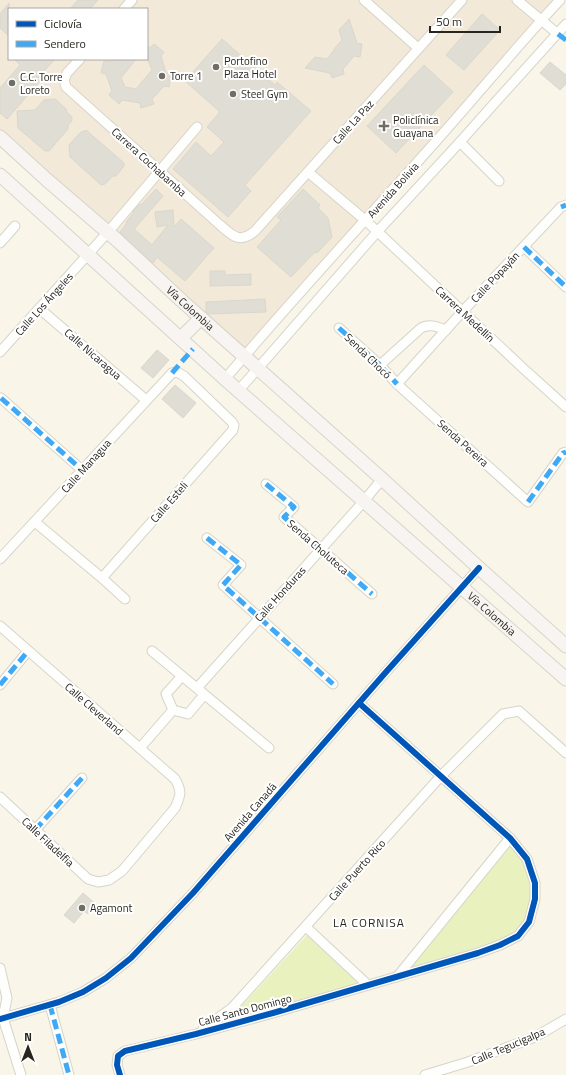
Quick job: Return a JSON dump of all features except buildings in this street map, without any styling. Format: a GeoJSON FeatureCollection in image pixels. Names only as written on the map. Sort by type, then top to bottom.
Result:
{"type":"FeatureCollection","features":[{"type":"Feature","properties":{"kind":"main road","name":"Vía Colombia"},"geometry":{"type":"LineString","coordinates":[[0,137],[46,180],[108,232],[243,357],[382,479],[566,646]]}},
{"type":"Feature","properties":{"kind":"main road","name":"Vía Colombia"},"geometry":{"type":"LineString","coordinates":[[0,175],[225,379],[566,679]]}},
{"type":"Feature","properties":{"kind":"main road"},"geometry":{"type":"LineString","coordinates":[[181,338],[201,318]]}},
{"type":"Feature","properties":{"kind":"street"},"geometry":{"type":"LineString","coordinates":[[125,8],[132,0]]}},
{"type":"Feature","properties":{"kind":"street"},"geometry":{"type":"LineString","coordinates":[[364,0],[418,48]]}},
{"type":"Feature","properties":{"kind":"street","name":"Calle La Paz"},"geometry":{"type":"LineString","coordinates":[[241,238],[248,237],[255,231],[462,0]]}},
{"type":"Feature","properties":{"kind":"street"},"geometry":{"type":"LineString","coordinates":[[517,0],[558,34]]}},
{"type":"Feature","properties":{"kind":"street","name":"Avenida Bolivia"},"geometry":{"type":"LineString","coordinates":[[225,379],[477,96],[541,20],[560,0]]}},
{"type":"Feature","properties":{"kind":"street","name":"Avenida Bolivia"},"geometry":{"type":"LineString","coordinates":[[239,390],[377,232],[566,24]]}},
{"type":"Feature","properties":{"kind":"street","name":"Carrera Cochabamba"},"geometry":{"type":"LineString","coordinates":[[79,60],[67,73],[64,80],[66,87],[83,104],[228,232],[234,237],[241,238]]}},
{"type":"Feature","properties":{"kind":"street","name":"Calle Los Ángeles"},"geometry":{"type":"LineString","coordinates":[[0,352],[88,255],[197,127]]}},
{"type":"Feature","properties":{"kind":"street"},"geometry":{"type":"LineString","coordinates":[[460,142],[499,181]]}},
{"type":"Feature","properties":{"kind":"street","name":"Carrera Medellín"},"geometry":{"type":"LineString","coordinates":[[308,172],[365,220],[566,407]]}},
{"type":"Feature","properties":{"kind":"street","name":"Calle Popayán"},"geometry":{"type":"LineString","coordinates":[[397,384],[463,311],[564,206]]}},
{"type":"Feature","properties":{"kind":"street"},"geometry":{"type":"LineString","coordinates":[[0,243],[14,226]]}},
{"type":"Feature","properties":{"kind":"street"},"geometry":{"type":"LineString","coordinates":[[524,247],[566,287]]}},
{"type":"Feature","properties":{"kind":"street","name":"Calle Nicaragua"},"geometry":{"type":"LineString","coordinates":[[40,309],[146,400]]}},
{"type":"Feature","properties":{"kind":"street"},"geometry":{"type":"LineString","coordinates":[[380,365],[425,325],[432,325],[446,330]]}},
{"type":"Feature","properties":{"kind":"street","name":"Senda Chocó"},"geometry":{"type":"LineString","coordinates":[[339,328],[380,365],[397,384]]}},
{"type":"Feature","properties":{"kind":"street","name":"Calle Managua"},"geometry":{"type":"LineString","coordinates":[[0,559],[172,373],[177,372],[184,376],[234,425]]}},
{"type":"Feature","properties":{"kind":"street","name":"Senda Pereira"},"geometry":{"type":"LineString","coordinates":[[397,384],[528,502],[563,453],[566,452]]}},
{"type":"Feature","properties":{"kind":"street"},"geometry":{"type":"LineString","coordinates":[[1,398],[82,470]]}},
{"type":"Feature","properties":{"kind":"street","name":"Calle Esteli"},"geometry":{"type":"LineString","coordinates":[[102,578],[233,430],[234,425]]}},
{"type":"Feature","properties":{"kind":"street"},"geometry":{"type":"LineString","coordinates":[[364,501],[382,479]]}},
{"type":"Feature","properties":{"kind":"street","name":"Senda Choluteca"},"geometry":{"type":"LineString","coordinates":[[266,484],[294,507],[284,517],[372,594]]}},
{"type":"Feature","properties":{"kind":"street","name":"Calle Honduras"},"geometry":{"type":"LineString","coordinates":[[196,688],[364,501]]}},
{"type":"Feature","properties":{"kind":"street"},"geometry":{"type":"LineString","coordinates":[[35,522],[125,599]]}},
{"type":"Feature","properties":{"kind":"street"},"geometry":{"type":"LineString","coordinates":[[207,538],[241,565],[224,585],[333,684]]}},
{"type":"Feature","properties":{"kind":"street","name":"Avenida Canadá"},"geometry":{"type":"LineString","coordinates":[[1,1017],[50,1005],[83,992],[106,978],[130,958],[193,893],[479,568]]}},
{"type":"Feature","properties":{"kind":"street","name":"Calle Cleverland"},"geometry":{"type":"LineString","coordinates":[[0,626],[140,748],[174,779],[180,787],[180,796],[174,808],[122,871],[109,880],[98,882]]}},
{"type":"Feature","properties":{"kind":"street"},"geometry":{"type":"LineString","coordinates":[[0,685],[28,651]]}},
{"type":"Feature","properties":{"kind":"street"},"geometry":{"type":"LineString","coordinates":[[152,651],[269,748]]}},
{"type":"Feature","properties":{"kind":"street"},"geometry":{"type":"LineString","coordinates":[[173,710],[166,694],[182,676]]}},
{"type":"Feature","properties":{"kind":"street"},"geometry":{"type":"LineString","coordinates":[[173,710],[188,714],[204,695]]}},
{"type":"Feature","properties":{"kind":"street","name":"Calle Santo Domingo"},"geometry":{"type":"LineString","coordinates":[[120,1075],[116,1064],[118,1056],[125,1051],[273,1013],[478,953],[500,945],[518,936],[529,922],[535,899],[535,883],[527,859],[510,838],[359,703]]}},
{"type":"Feature","properties":{"kind":"street"},"geometry":{"type":"LineString","coordinates":[[140,748],[173,710]]}},
{"type":"Feature","properties":{"kind":"street","name":"Calle Puerto Rico"},"geometry":{"type":"LineString","coordinates":[[196,1034],[232,1008],[441,776],[503,714],[519,711],[566,753]]}},
{"type":"Feature","properties":{"kind":"street"},"geometry":{"type":"LineString","coordinates":[[35,830],[82,778]]}},
{"type":"Feature","properties":{"kind":"street","name":"Calle Filadelfia"},"geometry":{"type":"LineString","coordinates":[[0,797],[88,879],[98,882]]}},
{"type":"Feature","properties":{"kind":"street"},"geometry":{"type":"LineString","coordinates":[[397,977],[510,838]]}},
{"type":"Feature","properties":{"kind":"street"},"geometry":{"type":"LineString","coordinates":[[306,927],[368,985]]}},
{"type":"Feature","properties":{"kind":"street"},"geometry":{"type":"LineString","coordinates":[[0,968],[6,998],[1,1017],[21,1075]]}},
{"type":"Feature","properties":{"kind":"street"},"geometry":{"type":"LineString","coordinates":[[50,1005],[69,1075]]}},
{"type":"Feature","properties":{"kind":"street","name":"Calle Tegucigalpa"},"geometry":{"type":"LineString","coordinates":[[425,1075],[468,1062],[535,1037],[566,1019]]}},
{"type":"Feature","properties":{"kind":"shaded area"},"geometry":{"type":"Polygon","coordinates":[[[0,0],[560,0],[243,356],[0,137],[0,0]]]}},
{"type":"Feature","properties":{"kind":"green space"},"geometry":{"type":"Polygon","coordinates":[[[509,843],[524,862],[530,883],[531,899],[526,920],[516,932],[499,941],[407,969],[509,843]]]}},
{"type":"Feature","properties":{"kind":"green space"},"geometry":{"type":"Polygon","coordinates":[[[307,935],[358,983],[224,1021],[238,1010],[307,935]]]}},
{"type":"Feature","properties":{"kind":"marked path"},"geometry":{"type":"LineString","coordinates":[[558,34],[566,40]]}},
{"type":"Feature","properties":{"kind":"marked path"},"geometry":{"type":"LineString","coordinates":[[561,207],[566,205]]}},
{"type":"Feature","properties":{"kind":"marked path"},"geometry":{"type":"LineString","coordinates":[[524,247],[566,287]]}},
{"type":"Feature","properties":{"kind":"marked path"},"geometry":{"type":"LineString","coordinates":[[339,328],[380,365],[397,384]]}},
{"type":"Feature","properties":{"kind":"marked path"},"geometry":{"type":"LineString","coordinates":[[172,373],[193,349]]}},
{"type":"Feature","properties":{"kind":"marked path"},"geometry":{"type":"LineString","coordinates":[[1,398],[82,470]]}},
{"type":"Feature","properties":{"kind":"marked path"},"geometry":{"type":"LineString","coordinates":[[528,502],[563,453],[566,452]]}},
{"type":"Feature","properties":{"kind":"marked path"},"geometry":{"type":"LineString","coordinates":[[266,484],[294,507],[284,517],[372,594]]}},
{"type":"Feature","properties":{"kind":"marked path"},"geometry":{"type":"LineString","coordinates":[[207,538],[241,565],[223,585],[333,684]]}},
{"type":"Feature","properties":{"kind":"marked path"},"geometry":{"type":"LineString","coordinates":[[0,685],[28,651]]}},
{"type":"Feature","properties":{"kind":"marked path"},"geometry":{"type":"LineString","coordinates":[[35,830],[82,778]]}},
{"type":"Feature","properties":{"kind":"marked path"},"geometry":{"type":"LineString","coordinates":[[50,1005],[69,1075]]}},
{"type":"Feature","properties":{"kind":"cycle path"},"geometry":{"type":"LineString","coordinates":[[0,1019],[59,1002],[83,992],[106,978],[131,958],[193,893],[479,568]]}},
{"type":"Feature","properties":{"kind":"cycle path"},"geometry":{"type":"LineString","coordinates":[[120,1075],[117,1065],[118,1056],[125,1051],[273,1013],[478,953],[500,945],[518,936],[529,922],[535,899],[535,883],[527,859],[510,838],[359,703]]}},
{"type":"Feature","properties":{"kind":"place","name":"Portofino Plaza Hotel"},"geometry":{"type":"Point","coordinates":[216,67]}},
{"type":"Feature","properties":{"kind":"place","name":"Torre 1"},"geometry":{"type":"Point","coordinates":[162,76]}},
{"type":"Feature","properties":{"kind":"place","name":"C.C. Torre Loreto"},"geometry":{"type":"Point","coordinates":[12,83]}},
{"type":"Feature","properties":{"kind":"place","name":"Steel Gym"},"geometry":{"type":"Point","coordinates":[233,94]}},
{"type":"Feature","properties":{"kind":"place","name":"Policlínica Guayana"},"geometry":{"type":"Point","coordinates":[384,126]}},
{"type":"Feature","properties":{"kind":"place","name":"Agamont"},"geometry":{"type":"Point","coordinates":[82,908]}},
{"type":"Feature","properties":{"kind":"district","name":"LA CORNISA"},"geometry":{"type":"Point","coordinates":[369,923]}}]}
